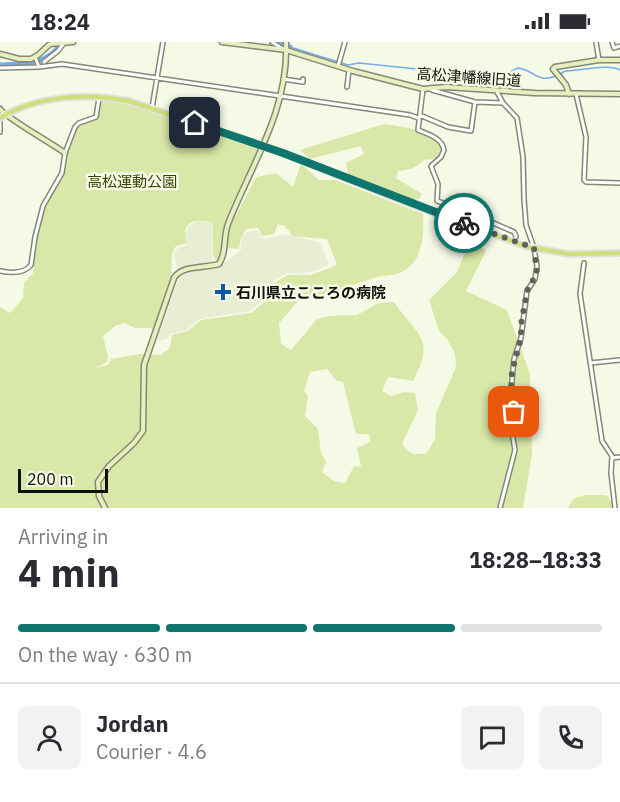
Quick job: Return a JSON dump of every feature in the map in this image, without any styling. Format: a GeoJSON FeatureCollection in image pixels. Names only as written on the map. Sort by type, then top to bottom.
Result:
{"type":"FeatureCollection","features":[{"type":"Feature","properties":{"kind":"main road"},"geometry":{"type":"LineString","coordinates":[[2,117],[28,106],[60,98],[99,97],[129,101],[264,147],[515,243],[569,254],[620,253]]}},
{"type":"Feature","properties":{"kind":"street"},"geometry":{"type":"LineString","coordinates":[[44,62],[58,51],[64,42]]}},
{"type":"Feature","properties":{"kind":"street"},"geometry":{"type":"LineString","coordinates":[[0,54],[25,60],[36,58],[50,43],[73,42]]}},
{"type":"Feature","properties":{"kind":"street"},"geometry":{"type":"LineString","coordinates":[[152,108],[162,42]]}},
{"type":"Feature","properties":{"kind":"street","name":"高松津幡線旧道"},"geometry":{"type":"LineString","coordinates":[[222,42],[286,45],[339,64],[349,70],[423,88],[620,94]]}},
{"type":"Feature","properties":{"kind":"street"},"geometry":{"type":"LineString","coordinates":[[105,508],[99,496],[98,482],[109,466],[134,443],[143,431],[144,365],[174,278],[183,270],[214,265],[221,261],[226,228],[264,147],[280,97],[286,45],[272,42]]}},
{"type":"Feature","properties":{"kind":"street"},"geometry":{"type":"LineString","coordinates":[[339,64],[345,42]]}},
{"type":"Feature","properties":{"kind":"street"},"geometry":{"type":"LineString","coordinates":[[597,42],[599,60]]}},
{"type":"Feature","properties":{"kind":"street"},"geometry":{"type":"LineString","coordinates":[[612,42],[614,48],[620,46]]}},
{"type":"Feature","properties":{"kind":"street"},"geometry":{"type":"LineString","coordinates":[[36,58],[39,67]]}},
{"type":"Feature","properties":{"kind":"street"},"geometry":{"type":"LineString","coordinates":[[568,94],[555,67],[599,60],[620,60]]}},
{"type":"Feature","properties":{"kind":"street"},"geometry":{"type":"LineString","coordinates":[[0,68],[62,64],[418,118],[422,116],[448,127],[471,131],[475,102]]}},
{"type":"Feature","properties":{"kind":"street"},"geometry":{"type":"LineString","coordinates":[[347,87],[349,70]]}},
{"type":"Feature","properties":{"kind":"street"},"geometry":{"type":"LineString","coordinates":[[283,79],[303,82],[303,79]]}},
{"type":"Feature","properties":{"kind":"street"},"geometry":{"type":"LineString","coordinates":[[423,88],[418,130],[426,132],[443,145],[443,154],[431,166],[438,184],[437,201],[514,232],[515,243]]}},
{"type":"Feature","properties":{"kind":"street"},"geometry":{"type":"LineString","coordinates":[[430,88],[475,102],[503,103]]}},
{"type":"Feature","properties":{"kind":"street"},"geometry":{"type":"LineString","coordinates":[[496,90],[503,103],[517,118],[523,157],[526,225],[534,248],[537,273],[527,291],[521,338],[512,371],[511,391],[514,412],[512,433],[515,450],[500,508]]}},
{"type":"Feature","properties":{"kind":"street"},"geometry":{"type":"LineString","coordinates":[[576,94],[586,137],[584,180],[586,182],[620,183]]}},
{"type":"Feature","properties":{"kind":"street"},"geometry":{"type":"LineString","coordinates":[[0,272],[25,271],[31,265],[43,206],[62,173],[65,153],[77,125],[96,117],[99,97]]}},
{"type":"Feature","properties":{"kind":"street"},"geometry":{"type":"LineString","coordinates":[[0,109],[2,117],[15,120],[65,153]]}},
{"type":"Feature","properties":{"kind":"street"},"geometry":{"type":"LineString","coordinates":[[0,123],[0,132]]}},
{"type":"Feature","properties":{"kind":"street"},"geometry":{"type":"LineString","coordinates":[[584,262],[580,294],[602,441],[612,458],[611,472],[615,508]]}},
{"type":"Feature","properties":{"kind":"street"},"geometry":{"type":"LineString","coordinates":[[590,363],[620,360]]}},
{"type":"Feature","properties":{"kind":"street"},"geometry":{"type":"LineString","coordinates":[[612,458],[620,457]]}},
{"type":"Feature","properties":{"kind":"shaded area"},"geometry":{"type":"Polygon","coordinates":[[[198,221],[213,223],[212,259],[220,266],[241,250],[242,237],[246,233],[256,230],[264,239],[287,234],[320,243],[329,264],[301,274],[287,273],[272,282],[268,295],[250,311],[199,319],[187,330],[157,341],[179,277],[174,253],[179,247],[187,245],[185,234],[190,225],[198,221]]]}},
{"type":"Feature","properties":{"kind":"green space","name":"高松運動公園"},"geometry":{"type":"Polygon","coordinates":[[[100,99],[120,102],[179,119],[255,146],[260,151],[231,212],[217,262],[213,256],[213,223],[195,221],[190,223],[185,230],[187,243],[176,246],[172,253],[171,279],[155,333],[151,328],[135,328],[125,323],[115,326],[103,336],[107,362],[95,368],[108,365],[111,359],[141,354],[161,355],[170,348],[172,335],[188,331],[201,320],[251,313],[269,298],[274,283],[288,275],[311,275],[337,265],[327,239],[293,236],[285,226],[278,224],[274,234],[262,236],[258,228],[246,229],[239,249],[228,248],[228,231],[256,177],[276,173],[293,187],[301,164],[319,180],[335,180],[423,214],[423,237],[417,257],[403,271],[316,297],[300,299],[279,323],[281,344],[291,350],[317,319],[357,315],[378,303],[394,302],[421,338],[423,355],[413,381],[388,377],[382,391],[391,396],[404,392],[415,393],[418,410],[402,444],[413,453],[427,453],[435,439],[436,413],[456,367],[455,354],[447,339],[439,331],[429,300],[457,272],[471,239],[486,251],[466,291],[507,310],[530,374],[532,453],[523,508],[0,508],[0,307],[10,313],[23,298],[24,283],[33,273],[39,211],[43,212],[63,174],[65,156],[76,128],[98,116],[100,99]],[[327,369],[310,372],[304,391],[308,396],[305,416],[318,429],[321,453],[326,462],[322,472],[334,481],[345,483],[354,466],[361,467],[357,448],[370,442],[370,436],[356,434],[343,382],[337,381],[327,369]]]}},
{"type":"Feature","properties":{"kind":"green space"},"geometry":{"type":"Polygon","coordinates":[[[384,124],[423,132],[437,140],[442,146],[443,150],[435,159],[424,160],[412,168],[398,171],[396,178],[422,194],[419,199],[413,200],[348,175],[346,163],[364,154],[361,146],[310,159],[300,150],[384,124]]]}},
{"type":"Feature","properties":{"kind":"green space"},"geometry":{"type":"Polygon","coordinates":[[[585,495],[606,495],[617,508],[568,508],[573,499],[585,495]]]}},
{"type":"Feature","properties":{"kind":"waterway"},"geometry":{"type":"LineString","coordinates":[[0,65],[35,62],[43,59],[56,50],[61,42]]}},
{"type":"Feature","properties":{"kind":"waterway"},"geometry":{"type":"LineString","coordinates":[[277,42],[290,47]]}},
{"type":"Feature","properties":{"kind":"waterway"},"geometry":{"type":"LineString","coordinates":[[290,47],[348,65],[359,63],[436,71],[451,77],[469,74],[479,79],[504,75],[518,68],[544,78],[556,76]]}},
{"type":"Feature","properties":{"kind":"waterway"},"geometry":{"type":"LineString","coordinates":[[560,74],[565,71],[602,67],[620,70]]}},
{"type":"Feature","properties":{"kind":"way so far"},"geometry":{"type":"LineString","coordinates":[[464,223],[534,248],[537,273],[527,291],[521,338],[512,371],[511,398],[514,412]]}},
{"type":"Feature","properties":{"kind":"place","name":"石川県立こころの病院"},"geometry":{"type":"Point","coordinates":[223,292]}},
{"type":"Feature","properties":{"kind":"route"},"geometry":{"type":"LineString","coordinates":[[195,123],[283,153],[464,223]]}}]}
